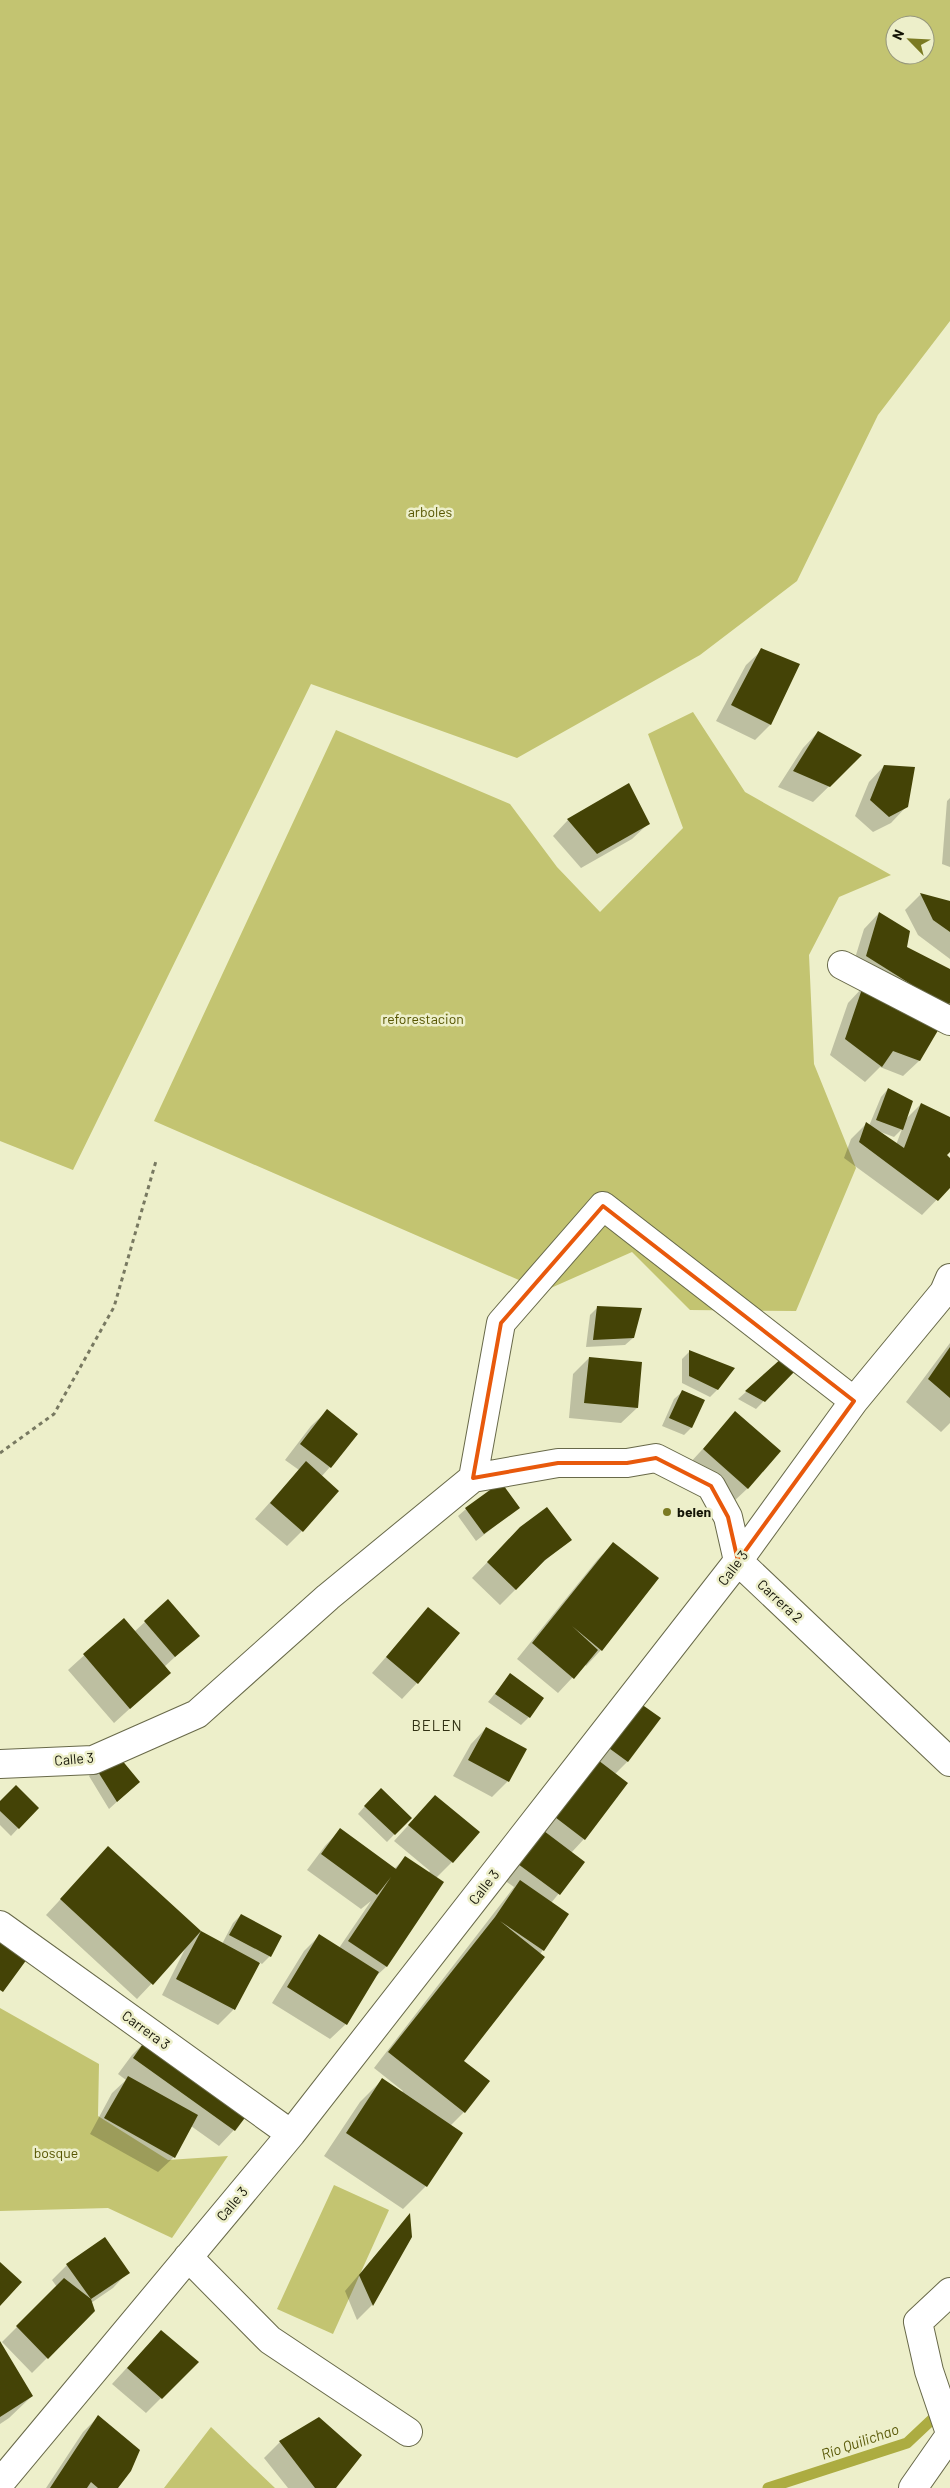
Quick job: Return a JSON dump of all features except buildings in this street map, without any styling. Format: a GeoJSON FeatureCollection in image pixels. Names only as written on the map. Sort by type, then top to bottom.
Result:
{"type":"FeatureCollection","features":[{"type":"Feature","properties":{"kind":"street"},"geometry":{"type":"LineString","coordinates":[[842,964],[950,1021]]}},
{"type":"Feature","properties":{"kind":"street"},"geometry":{"type":"LineString","coordinates":[[738,1561],[728,1517],[711,1486],[656,1458],[627,1463],[558,1463],[473,1478],[501,1323],[602,1206],[854,1401]]}},
{"type":"Feature","properties":{"kind":"street","name":"Calle 3"},"geometry":{"type":"LineString","coordinates":[[0,2483],[292,2134],[738,1561],[854,1401],[944,1292],[950,1278]]}},
{"type":"Feature","properties":{"kind":"street","name":"Calle 3"},"geometry":{"type":"LineString","coordinates":[[0,1764],[94,1760],[196,1714],[328,1598],[473,1478]]}},
{"type":"Feature","properties":{"kind":"street","name":"Carrera 2"},"geometry":{"type":"LineString","coordinates":[[738,1561],[950,1762]]}},
{"type":"Feature","properties":{"kind":"street","name":"Carrera 3"},"geometry":{"type":"LineString","coordinates":[[0,1925],[292,2134]]}},
{"type":"Feature","properties":{"kind":"street"},"geometry":{"type":"LineString","coordinates":[[188,2257],[270,2340],[408,2432]]}},
{"type":"Feature","properties":{"kind":"street"},"geometry":{"type":"LineString","coordinates":[[913,2488],[950,2434],[929,2371],[918,2322],[950,2292]]}},
{"type":"Feature","properties":{"kind":"path"},"geometry":{"type":"LineString","coordinates":[[0,1453],[54,1414],[114,1307],[156,1161]]}},
{"type":"Feature","properties":{"kind":"highlighted area"},"geometry":{"type":"Polygon","coordinates":[[[603,1206],[854,1401],[738,1561],[728,1517],[711,1486],[656,1458],[627,1463],[558,1463],[473,1478],[501,1323],[603,1206]]]}},
{"type":"Feature","properties":{"kind":"green space","name":"arboles"},"geometry":{"type":"Polygon","coordinates":[[[0,0],[950,0],[950,321],[878,415],[797,581],[700,655],[517,758],[311,684],[73,1170],[0,1141],[0,0]]]}},
{"type":"Feature","properties":{"kind":"green space","name":"reforestacion"},"geometry":{"type":"Polygon","coordinates":[[[693,712],[745,792],[891,875],[839,897],[809,955],[814,1064],[856,1168],[796,1311],[690,1310],[632,1252],[544,1291],[154,1121],[336,730],[510,804],[557,867],[600,912],[683,828],[648,734],[693,712]]]}},
{"type":"Feature","properties":{"kind":"green space","name":"bosque"},"geometry":{"type":"Polygon","coordinates":[[[0,2008],[99,2064],[98,2116],[168,2160],[228,2156],[172,2238],[108,2208],[0,2211],[0,2008]]]}},
{"type":"Feature","properties":{"kind":"green space"},"geometry":{"type":"Polygon","coordinates":[[[334,2185],[389,2210],[333,2334],[277,2309],[334,2185]]]}},
{"type":"Feature","properties":{"kind":"green space"},"geometry":{"type":"Polygon","coordinates":[[[211,2427],[275,2488],[164,2488],[211,2427]]]}},
{"type":"Feature","properties":{"kind":"waterway","name":"Río Quilichao"},"geometry":{"type":"LineString","coordinates":[[768,2488],[907,2443],[941,2411]]}},
{"type":"Feature","properties":{"kind":"place","name":"belen"},"geometry":{"type":"Point","coordinates":[667,1512]}},
{"type":"Feature","properties":{"kind":"district","name":"BELEN"},"geometry":{"type":"Point","coordinates":[437,1726]}}]}
